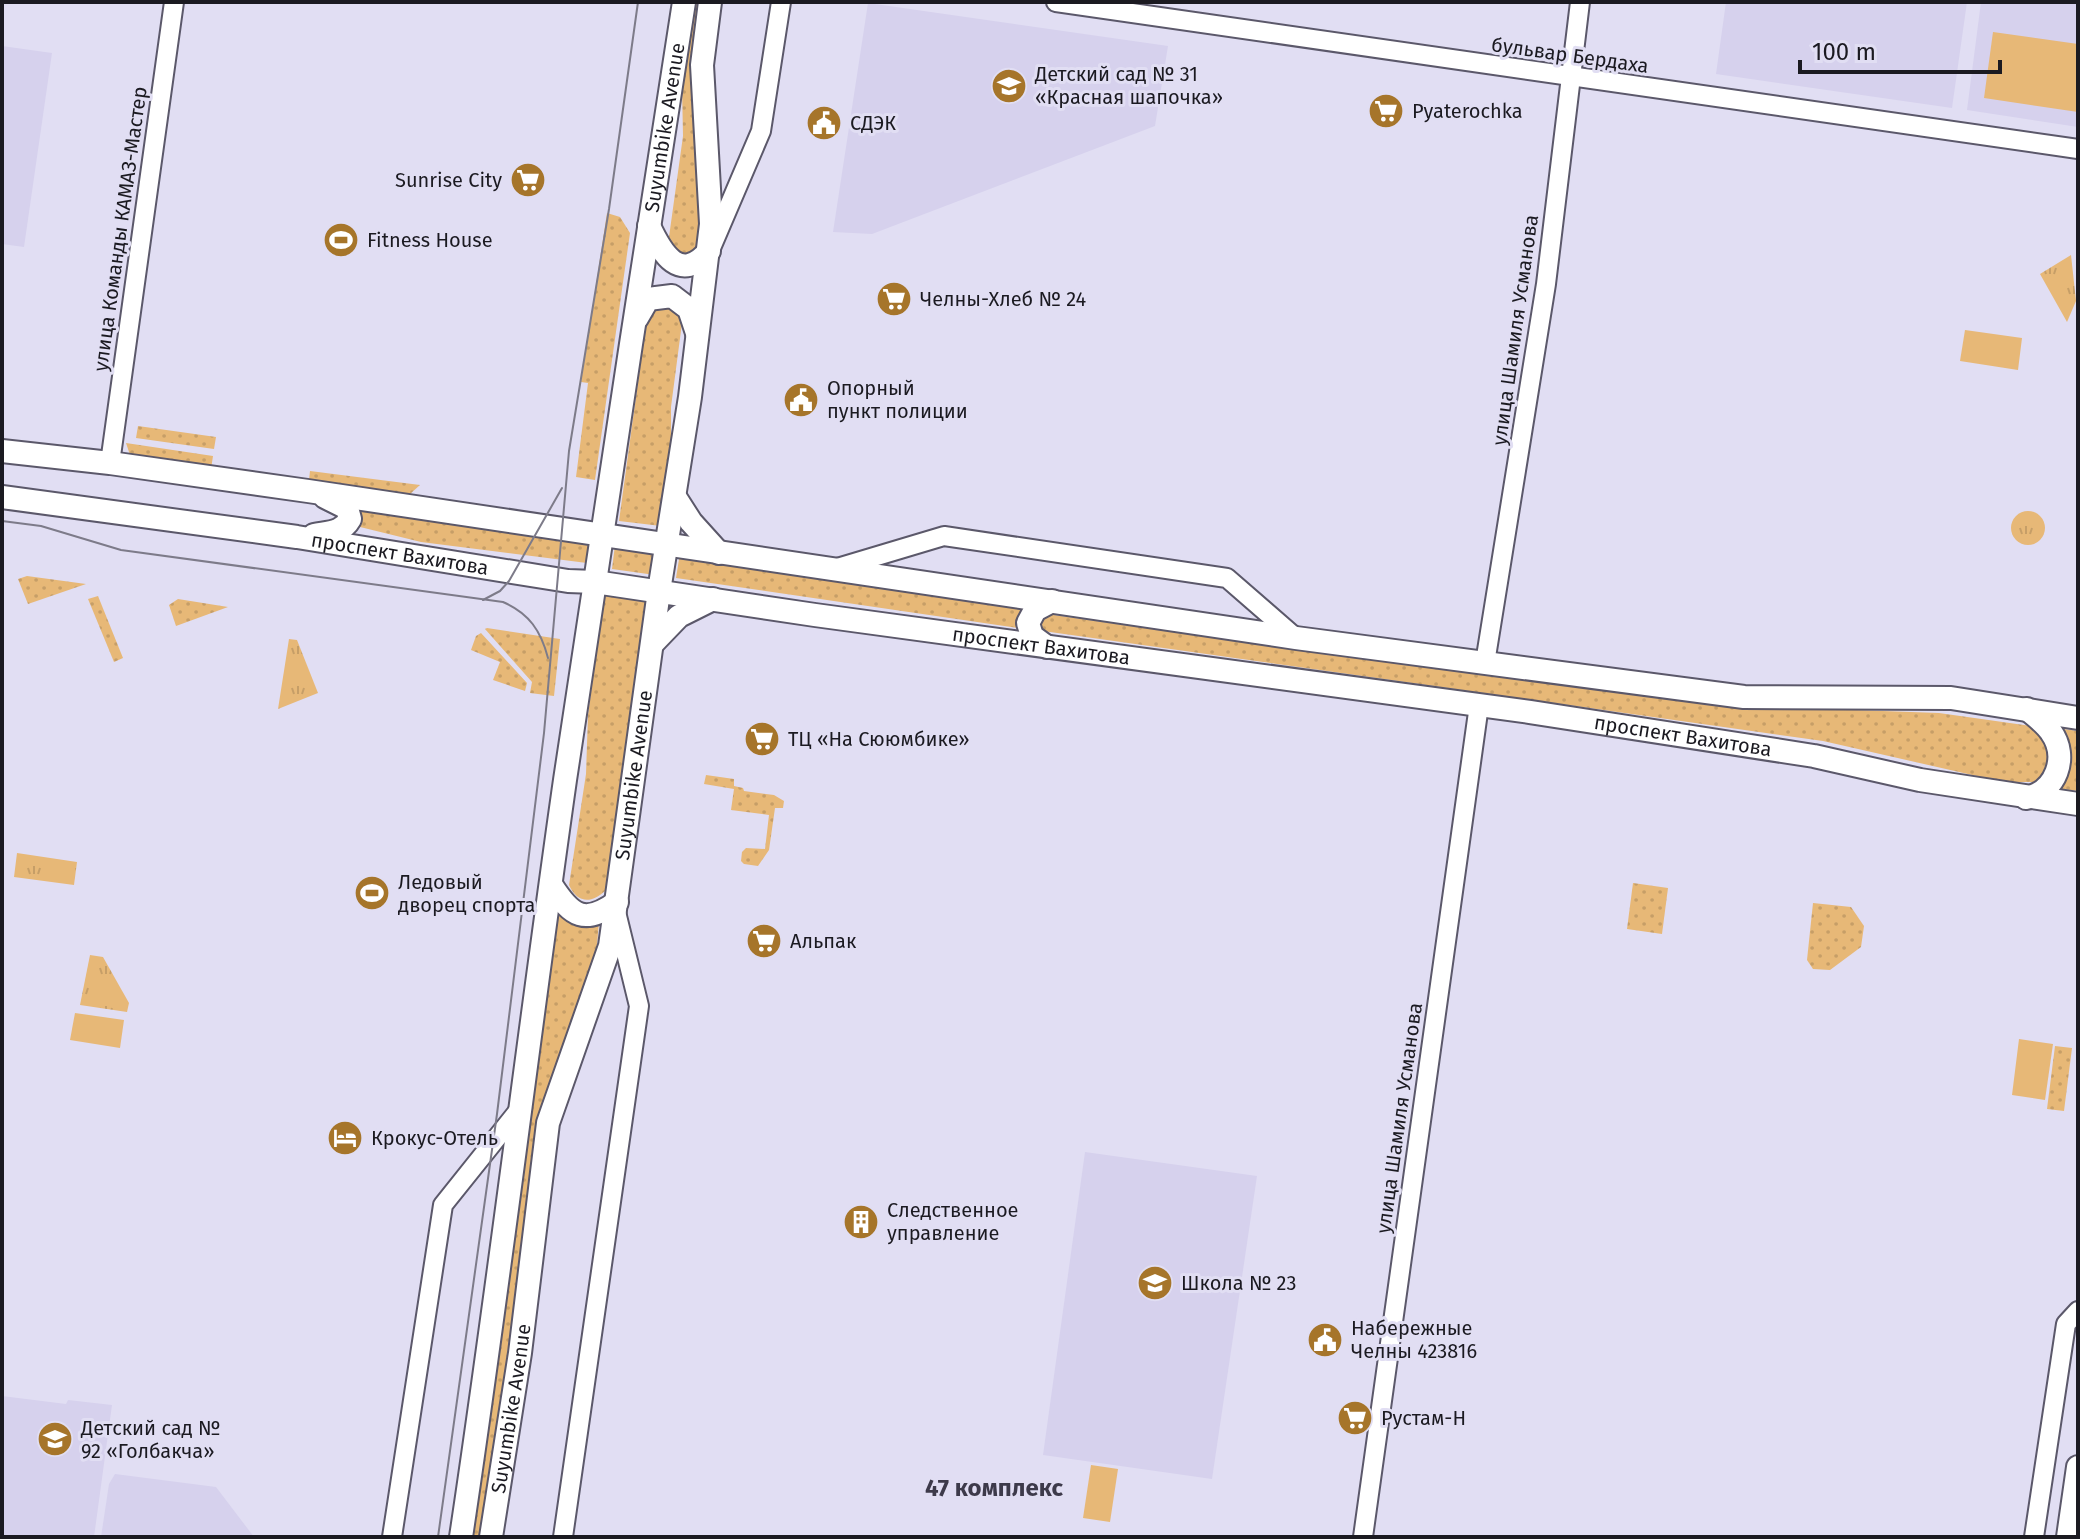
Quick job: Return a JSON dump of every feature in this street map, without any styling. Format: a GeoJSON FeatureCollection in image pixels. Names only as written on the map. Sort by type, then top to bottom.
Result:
{"type":"FeatureCollection","features":[{"type":"Feature","properties":{"kind":"main road","name":"Suyumbike Avenue"},"geometry":{"type":"LineString","coordinates":[[461,1537],[490,1350],[519,1110],[601,535],[684,2]]}},
{"type":"Feature","properties":{"kind":"main road","name":"Suyumbike Avenue"},"geometry":{"type":"LineString","coordinates":[[491,1537],[520,1353],[548,1123],[610,946],[675,497],[711,224],[702,65],[710,2]]}},
{"type":"Feature","properties":{"kind":"main road"},"geometry":{"type":"LineString","coordinates":[[649,226],[668,258],[680,265],[699,262],[709,251]]}},
{"type":"Feature","properties":{"kind":"main road"},"geometry":{"type":"LineString","coordinates":[[633,325],[648,299],[672,296],[689,309],[698,334]]}},
{"type":"Feature","properties":{"kind":"main road"},"geometry":{"type":"LineString","coordinates":[[3,451],[308,491],[1296,638],[1744,697],[1951,698],[2078,718]]}},
{"type":"Feature","properties":{"kind":"main road"},"geometry":{"type":"LineString","coordinates":[[573,531],[596,512],[608,487]]}},
{"type":"Feature","properties":{"kind":"main road"},"geometry":{"type":"LineString","coordinates":[[297,537],[339,530],[350,519],[344,505],[308,491]]}},
{"type":"Feature","properties":{"kind":"main road","name":"проспект Вахитова"},"geometry":{"type":"LineString","coordinates":[[2,497],[297,537],[568,581],[595,582],[1479,705],[1814,756],[1920,780],[2078,804]]}},
{"type":"Feature","properties":{"kind":"main road"},"geometry":{"type":"LineString","coordinates":[[675,497],[691,522],[719,553]]}},
{"type":"Feature","properties":{"kind":"main road"},"geometry":{"type":"LineString","coordinates":[[568,581],[584,608],[587,635]]}},
{"type":"Feature","properties":{"kind":"main road"},"geometry":{"type":"LineString","coordinates":[[653,643],[679,616],[713,599]]}},
{"type":"Feature","properties":{"kind":"main road"},"geometry":{"type":"LineString","coordinates":[[1047,647],[1032,636],[1028,623],[1035,610],[1052,601]]}},
{"type":"Feature","properties":{"kind":"main road"},"geometry":{"type":"LineString","coordinates":[[2025,798],[2051,783],[2060,754],[2051,733],[2026,709]]}},
{"type":"Feature","properties":{"kind":"main road"},"geometry":{"type":"LineString","coordinates":[[552,886],[565,905],[578,915],[592,915],[616,906]]}},
{"type":"Feature","properties":{"kind":"main road"},"geometry":{"type":"LineString","coordinates":[[2068,1537],[2078,1467]]}},
{"type":"Feature","properties":{"kind":"street","name":"улица Команды КАМАЗ-Мастер"},"geometry":{"type":"LineString","coordinates":[[110,463],[174,2]]}},
{"type":"Feature","properties":{"kind":"street"},"geometry":{"type":"LineString","coordinates":[[709,251],[761,131],[781,2]]}},
{"type":"Feature","properties":{"kind":"street","name":"бульвар Бердаха"},"geometry":{"type":"LineString","coordinates":[[1056,2],[2078,149]]}},
{"type":"Feature","properties":{"kind":"street","name":"улица Шамиля Усманова"},"geometry":{"type":"LineString","coordinates":[[1485,663],[1543,299],[1580,2]]}},
{"type":"Feature","properties":{"kind":"street"},"geometry":{"type":"LineString","coordinates":[[831,570],[944,536],[959,538],[1227,578],[1296,638]]}},
{"type":"Feature","properties":{"kind":"street","name":"улица Шамиля Усманова"},"geometry":{"type":"LineString","coordinates":[[1363,1537],[1479,705]]}},
{"type":"Feature","properties":{"kind":"street"},"geometry":{"type":"LineString","coordinates":[[563,1537],[639,1006],[616,906]]}},
{"type":"Feature","properties":{"kind":"street"},"geometry":{"type":"LineString","coordinates":[[392,1537],[443,1205],[519,1110]]}},
{"type":"Feature","properties":{"kind":"street"},"geometry":{"type":"LineString","coordinates":[[2034,1537],[2066,1324],[2078,1311]]}},
{"type":"Feature","properties":{"kind":"shaded area"},"geometry":{"type":"Polygon","coordinates":[[[1726,2],[1967,2],[1952,108],[1716,74],[1726,2]]]}},
{"type":"Feature","properties":{"kind":"shaded area"},"geometry":{"type":"Polygon","coordinates":[[[1981,2],[2078,2],[2078,127],[1967,110],[1981,2]]]}},
{"type":"Feature","properties":{"kind":"shaded area","name":"Детский сад № 31 «Красная шапочка»"},"geometry":{"type":"Polygon","coordinates":[[[868,3],[1168,46],[1155,126],[872,234],[833,232],[868,3]]]}},
{"type":"Feature","properties":{"kind":"shaded area"},"geometry":{"type":"Polygon","coordinates":[[[2,46],[52,53],[24,247],[2,244],[2,46]]]}},
{"type":"Feature","properties":{"kind":"shaded area","name":"Школа № 23"},"geometry":{"type":"Polygon","coordinates":[[[1085,1152],[1257,1176],[1212,1479],[1043,1455],[1085,1152]]]}},
{"type":"Feature","properties":{"kind":"shaded area","name":"Детский сад № 92 «Голбакча»"},"geometry":{"type":"Polygon","coordinates":[[[2,1396],[66,1404],[68,1400],[112,1405],[94,1537],[2,1537],[2,1396]]]}},
{"type":"Feature","properties":{"kind":"shaded area"},"geometry":{"type":"Polygon","coordinates":[[[115,1474],[216,1487],[254,1537],[101,1537],[109,1484],[115,1474]]]}},
{"type":"Feature","properties":{"kind":"green space"},"geometry":{"type":"Polygon","coordinates":[[[694,2],[702,2],[702,242],[693,253],[685,255],[677,252],[669,237],[683,136],[682,87],[694,2]]]}},
{"type":"Feature","properties":{"kind":"green space"},"geometry":{"type":"Polygon","coordinates":[[[1993,32],[2078,44],[2078,112],[1984,98],[1993,32]]]}},
{"type":"Feature","properties":{"kind":"green space"},"geometry":{"type":"Polygon","coordinates":[[[607,213],[620,217],[630,233],[595,480],[576,477],[588,383],[581,382],[607,213]]]}},
{"type":"Feature","properties":{"kind":"green space"},"geometry":{"type":"Polygon","coordinates":[[[2071,255],[2076,301],[2067,322],[2040,274],[2071,255]]]}},
{"type":"Feature","properties":{"kind":"green space"},"geometry":{"type":"Polygon","coordinates":[[[663,303],[679,311],[682,323],[671,407],[671,467],[661,526],[619,521],[648,309],[663,303]]]}},
{"type":"Feature","properties":{"kind":"green space"},"geometry":{"type":"Polygon","coordinates":[[[1965,330],[2022,338],[2018,370],[1960,361],[1965,330]]]}},
{"type":"Feature","properties":{"kind":"green space"},"geometry":{"type":"Polygon","coordinates":[[[138,426],[216,437],[214,449],[136,438],[138,426]]]}},
{"type":"Feature","properties":{"kind":"green space"},"geometry":{"type":"Polygon","coordinates":[[[126,443],[213,456],[211,469],[130,455],[126,443]]]}},
{"type":"Feature","properties":{"kind":"green space"},"geometry":{"type":"Polygon","coordinates":[[[310,471],[420,485],[410,494],[309,480],[310,471]]]}},
{"type":"Feature","properties":{"kind":"green space"},"geometry":{"type":"Polygon","coordinates":[[[357,508],[590,540],[587,563],[421,542],[356,526],[357,508]]]}},
{"type":"Feature","properties":{"kind":"green space"},"geometry":{"type":"Polygon","coordinates":[[[2028,511],[2040,516],[2045,528],[2040,540],[2028,545],[2016,540],[2011,528],[2016,516],[2028,511]]]}},
{"type":"Feature","properties":{"kind":"green space"},"geometry":{"type":"Polygon","coordinates":[[[615,545],[658,550],[655,575],[612,569],[615,545]]]}},
{"type":"Feature","properties":{"kind":"green space"},"geometry":{"type":"Polygon","coordinates":[[[680,553],[1028,604],[1025,629],[676,578],[680,553]]]}},
{"type":"Feature","properties":{"kind":"green space"},"geometry":{"type":"Polygon","coordinates":[[[27,576],[86,584],[28,604],[18,579],[27,576]]]}},
{"type":"Feature","properties":{"kind":"green space"},"geometry":{"type":"Polygon","coordinates":[[[604,593],[649,600],[605,891],[585,900],[576,895],[569,885],[586,774],[588,715],[604,593]]]}},
{"type":"Feature","properties":{"kind":"green space"},"geometry":{"type":"Polygon","coordinates":[[[98,596],[123,658],[114,662],[88,599],[98,596]]]}},
{"type":"Feature","properties":{"kind":"green space"},"geometry":{"type":"Polygon","coordinates":[[[178,599],[228,607],[176,626],[169,605],[178,599]]]}},
{"type":"Feature","properties":{"kind":"green space"},"geometry":{"type":"Polygon","coordinates":[[[1047,614],[1131,626],[1181,626],[1745,706],[1939,713],[2031,726],[2049,745],[2049,764],[2039,782],[2003,782],[1823,741],[1043,631],[1039,626],[1041,618],[1047,614]]]}},
{"type":"Feature","properties":{"kind":"green space"},"geometry":{"type":"Polygon","coordinates":[[[487,628],[560,639],[554,696],[530,693],[532,682],[487,628]]]}},
{"type":"Feature","properties":{"kind":"green space"},"geometry":{"type":"Polygon","coordinates":[[[481,633],[527,683],[525,691],[493,680],[500,662],[471,650],[476,636],[481,633]]]}},
{"type":"Feature","properties":{"kind":"green space"},"geometry":{"type":"Polygon","coordinates":[[[289,639],[297,640],[318,693],[278,709],[289,639]]]}},
{"type":"Feature","properties":{"kind":"green space"},"geometry":{"type":"Polygon","coordinates":[[[2063,729],[2078,731],[2078,791],[2054,788],[2064,774],[2068,760],[2063,729]]]}},
{"type":"Feature","properties":{"kind":"green space"},"geometry":{"type":"Polygon","coordinates":[[[706,775],[734,779],[734,786],[744,791],[774,795],[784,801],[783,808],[775,808],[769,850],[758,866],[744,864],[741,861],[742,852],[746,848],[765,849],[769,815],[731,810],[734,789],[704,784],[706,775]]]}},
{"type":"Feature","properties":{"kind":"green space"},"geometry":{"type":"Polygon","coordinates":[[[17,853],[77,862],[74,885],[14,877],[17,853]]]}},
{"type":"Feature","properties":{"kind":"green space"},"geometry":{"type":"Polygon","coordinates":[[[1633,883],[1668,888],[1662,934],[1627,929],[1633,883]]]}},
{"type":"Feature","properties":{"kind":"green space"},"geometry":{"type":"Polygon","coordinates":[[[1813,903],[1851,907],[1864,926],[1861,947],[1830,970],[1813,969],[1807,960],[1813,903]]]}},
{"type":"Feature","properties":{"kind":"green space"},"geometry":{"type":"Polygon","coordinates":[[[560,915],[599,922],[596,956],[538,1130],[482,1537],[473,1537],[557,918],[560,915]]]}},
{"type":"Feature","properties":{"kind":"green space"},"geometry":{"type":"Polygon","coordinates":[[[90,955],[103,957],[129,1003],[127,1012],[80,1005],[90,955]]]}},
{"type":"Feature","properties":{"kind":"green space"},"geometry":{"type":"Polygon","coordinates":[[[75,1013],[124,1020],[120,1048],[70,1040],[75,1013]]]}},
{"type":"Feature","properties":{"kind":"green space"},"geometry":{"type":"Polygon","coordinates":[[[2019,1039],[2053,1044],[2045,1100],[2012,1095],[2019,1039]]]}},
{"type":"Feature","properties":{"kind":"green space"},"geometry":{"type":"Polygon","coordinates":[[[2055,1046],[2072,1048],[2064,1111],[2047,1109],[2055,1046]]]}},
{"type":"Feature","properties":{"kind":"green space"},"geometry":{"type":"Polygon","coordinates":[[[1091,1465],[1118,1469],[1110,1522],[1083,1518],[1091,1465]]]}},
{"type":"Feature","properties":{"kind":"tram line"},"geometry":{"type":"LineString","coordinates":[[438,1537],[497,1114],[544,733],[569,451],[609,209],[638,2]]}},
{"type":"Feature","properties":{"kind":"tram line"},"geometry":{"type":"LineString","coordinates":[[483,600],[500,591],[509,581],[562,488]]}},
{"type":"Feature","properties":{"kind":"tram line"},"geometry":{"type":"LineString","coordinates":[[2,521],[41,526],[121,550],[503,602],[533,624],[548,658]]}},
{"type":"Feature","properties":{"kind":"place","name":"Детский сад № 31 «Красная шапочка»"},"geometry":{"type":"Point","coordinates":[1009,86]}},
{"type":"Feature","properties":{"kind":"place","name":"Pyaterochka"},"geometry":{"type":"Point","coordinates":[1386,111]}},
{"type":"Feature","properties":{"kind":"place","name":"СДЭК"},"geometry":{"type":"Point","coordinates":[824,123]}},
{"type":"Feature","properties":{"kind":"place","name":"Sunrise City"},"geometry":{"type":"Point","coordinates":[528,180]}},
{"type":"Feature","properties":{"kind":"place","name":"Fitness House"},"geometry":{"type":"Point","coordinates":[341,240]}},
{"type":"Feature","properties":{"kind":"place","name":"Челны-Хлеб № 24"},"geometry":{"type":"Point","coordinates":[894,299]}},
{"type":"Feature","properties":{"kind":"place","name":"Опорный пункт полиции"},"geometry":{"type":"Point","coordinates":[801,400]}},
{"type":"Feature","properties":{"kind":"place","name":"ТЦ «На Сююмбике»"},"geometry":{"type":"Point","coordinates":[762,739]}},
{"type":"Feature","properties":{"kind":"place","name":"Ледовый дворец спорта"},"geometry":{"type":"Point","coordinates":[372,893]}},
{"type":"Feature","properties":{"kind":"place","name":"Альпак"},"geometry":{"type":"Point","coordinates":[764,941]}},
{"type":"Feature","properties":{"kind":"place","name":"Крокус-Отель"},"geometry":{"type":"Point","coordinates":[345,1138]}},
{"type":"Feature","properties":{"kind":"place","name":"Следственное управление"},"geometry":{"type":"Point","coordinates":[861,1222]}},
{"type":"Feature","properties":{"kind":"place","name":"Школа № 23"},"geometry":{"type":"Point","coordinates":[1155,1283]}},
{"type":"Feature","properties":{"kind":"place","name":"Набережные Челны 423816"},"geometry":{"type":"Point","coordinates":[1325,1340]}},
{"type":"Feature","properties":{"kind":"place","name":"Рустам-Н"},"geometry":{"type":"Point","coordinates":[1355,1418]}},
{"type":"Feature","properties":{"kind":"place","name":"Детский сад № 92 «Голбакча»"},"geometry":{"type":"Point","coordinates":[55,1439]}},
{"type":"Feature","properties":{"kind":"district","name":"47 комплекс"},"geometry":{"type":"Point","coordinates":[994,1488]}}]}
